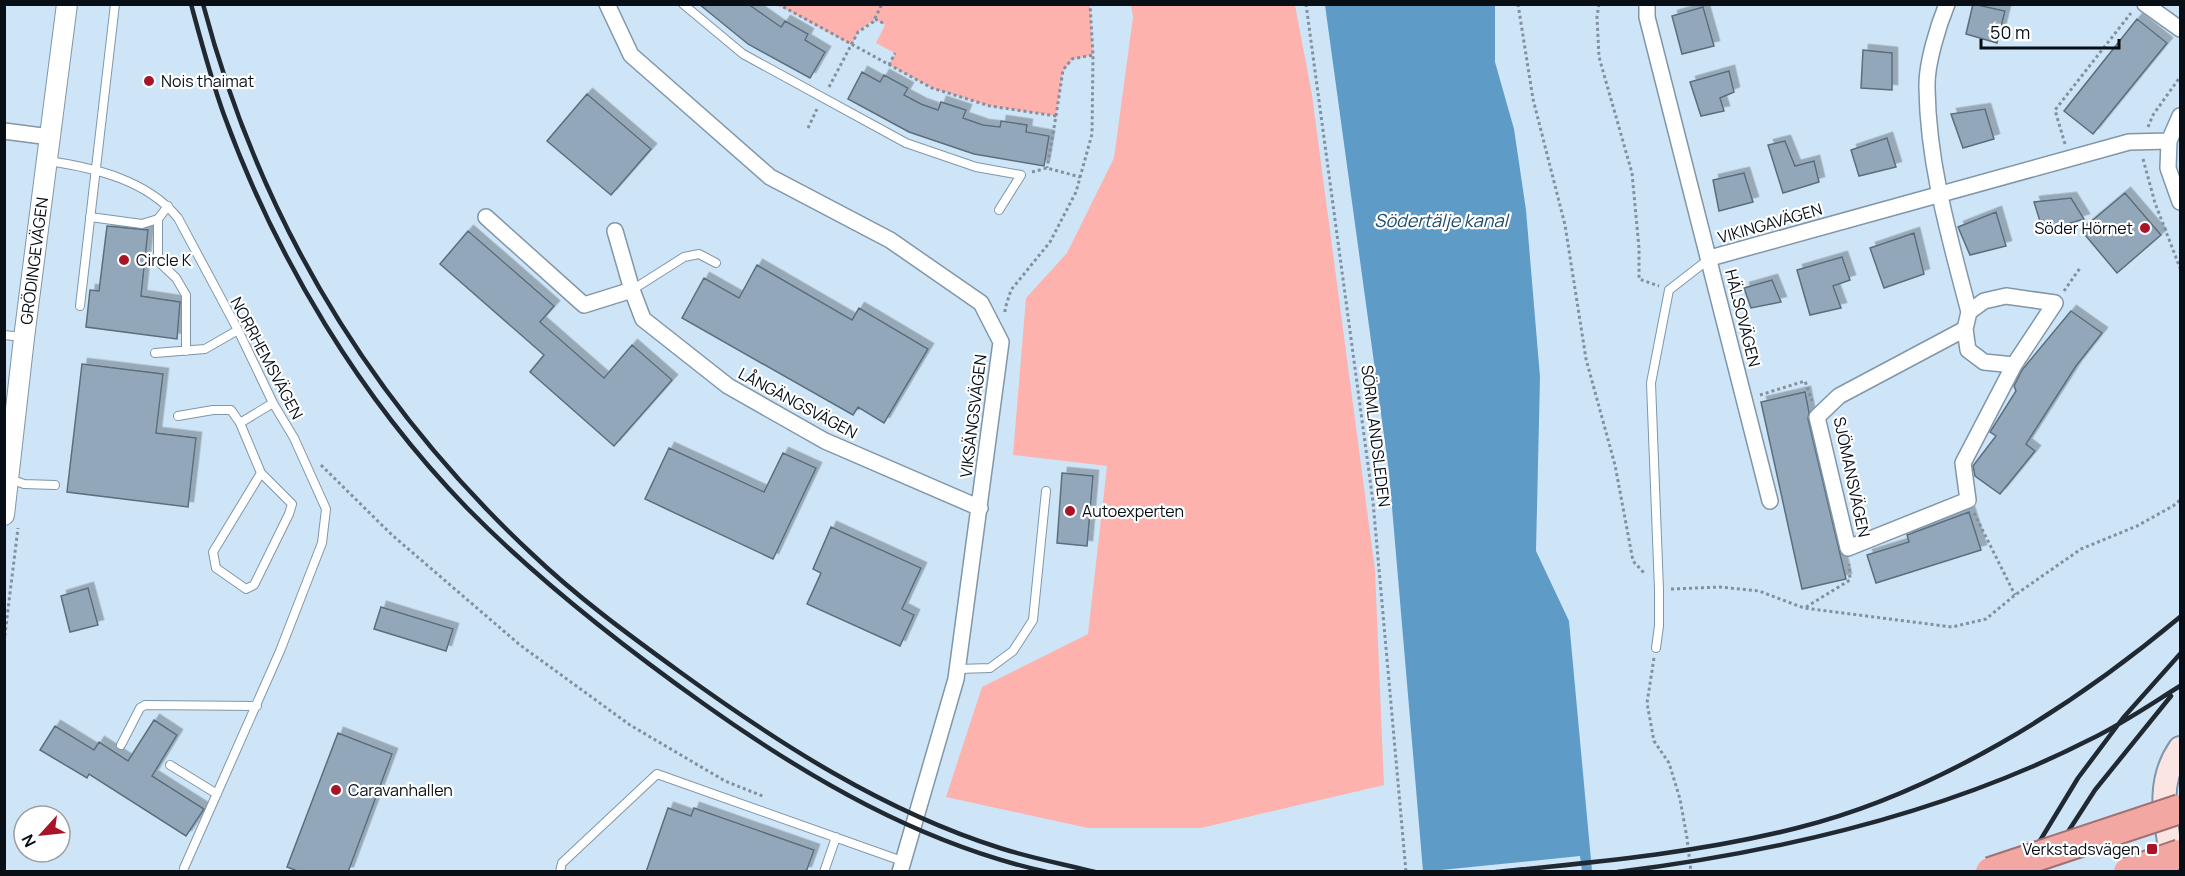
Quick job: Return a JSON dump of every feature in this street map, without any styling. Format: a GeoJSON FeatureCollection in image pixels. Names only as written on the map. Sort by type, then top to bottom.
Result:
{"type":"FeatureCollection","features":[{"type":"Feature","properties":{"kind":"highway"},"geometry":{"type":"LineString","coordinates":[[1990,872],[2181,810]]}},
{"type":"Feature","properties":{"kind":"highway"},"geometry":{"type":"LineString","coordinates":[[2128,872],[2181,854]]}},
{"type":"Feature","properties":{"kind":"main road"},"geometry":{"type":"LineString","coordinates":[[2174,872],[2164,807],[2164,781],[2173,758],[2181,748]]}},
{"type":"Feature","properties":{"kind":"street","name":"GRÖDINGEVÄGEN"},"geometry":{"type":"LineString","coordinates":[[4,515],[9,479],[14,336],[47,161],[67,4]]}},
{"type":"Feature","properties":{"kind":"street","name":"VIKSÄNGSVÄGEN"},"geometry":{"type":"LineString","coordinates":[[607,4],[631,55],[770,177],[890,240],[981,303],[1001,342],[958,669],[901,866]]}},
{"type":"Feature","properties":{"kind":"street","name":"HÄLSOVÄGEN"},"geometry":{"type":"LineString","coordinates":[[1647,4],[1647,17],[1770,501]]}},
{"type":"Feature","properties":{"kind":"street"},"geometry":{"type":"LineString","coordinates":[[1947,4],[1937,27],[1926,86],[1938,194],[1969,312],[1965,329],[1968,350],[1984,362],[2014,365]]}},
{"type":"Feature","properties":{"kind":"street"},"geometry":{"type":"LineString","coordinates":[[2145,4],[2181,29]]}},
{"type":"Feature","properties":{"kind":"street"},"geometry":{"type":"LineString","coordinates":[[2181,116],[2169,141],[2168,168],[2181,202]]}},
{"type":"Feature","properties":{"kind":"street"},"geometry":{"type":"LineString","coordinates":[[4,131],[50,137]]}},
{"type":"Feature","properties":{"kind":"street","name":"VIKINGAVÄGEN"},"geometry":{"type":"LineString","coordinates":[[1710,258],[2129,142],[2169,141]]}},
{"type":"Feature","properties":{"kind":"street"},"geometry":{"type":"LineString","coordinates":[[486,217],[584,305],[632,290]]}},
{"type":"Feature","properties":{"kind":"street","name":"LÅNGÄNGSVÄGEN"},"geometry":{"type":"LineString","coordinates":[[615,231],[643,319],[728,386],[825,441],[980,508]]}},
{"type":"Feature","properties":{"kind":"street"},"geometry":{"type":"LineString","coordinates":[[1968,500],[1963,463],[2014,365],[2055,303],[2006,296],[1984,301],[1969,312]]}},
{"type":"Feature","properties":{"kind":"street","name":"SJÖMANSVÄGEN"},"geometry":{"type":"LineString","coordinates":[[1965,329],[1839,396],[1817,417],[1848,548],[1968,500]]}},
{"type":"Feature","properties":{"kind":"lane"},"geometry":{"type":"LineString","coordinates":[[80,306],[115,4]]}},
{"type":"Feature","properties":{"kind":"lane"},"geometry":{"type":"LineString","coordinates":[[683,4],[743,54],[906,143],[976,167],[1021,175],[999,210]]}},
{"type":"Feature","properties":{"kind":"lane","name":"NORRHEMSVÄGEN"},"geometry":{"type":"LineString","coordinates":[[47,161],[114,175],[132,183],[168,206],[178,218],[238,330],[273,403],[294,438],[326,509],[322,543],[280,651],[184,868]]}},
{"type":"Feature","properties":{"kind":"lane"},"geometry":{"type":"LineString","coordinates":[[90,217],[142,224],[158,219],[168,206]]}},
{"type":"Feature","properties":{"kind":"lane"},"geometry":{"type":"LineString","coordinates":[[158,219],[158,261],[176,278],[186,294],[186,351]]}},
{"type":"Feature","properties":{"kind":"lane"},"geometry":{"type":"LineString","coordinates":[[632,290],[684,257],[699,254],[716,263]]}},
{"type":"Feature","properties":{"kind":"lane","name":"VIKINGAVÄGEN"},"geometry":{"type":"LineString","coordinates":[[1669,290],[1710,258]]}},
{"type":"Feature","properties":{"kind":"lane"},"geometry":{"type":"LineString","coordinates":[[1656,648],[1659,626],[1659,590],[1651,383],[1669,290]]}},
{"type":"Feature","properties":{"kind":"lane"},"geometry":{"type":"LineString","coordinates":[[155,353],[205,349],[238,330]]}},
{"type":"Feature","properties":{"kind":"lane"},"geometry":{"type":"LineString","coordinates":[[240,423],[273,403]]}},
{"type":"Feature","properties":{"kind":"lane"},"geometry":{"type":"LineString","coordinates":[[178,416],[213,410],[231,410],[240,423],[261,473],[292,504],[254,585],[246,589],[216,568],[213,552],[261,473]]}},
{"type":"Feature","properties":{"kind":"lane"},"geometry":{"type":"LineString","coordinates":[[9,479],[24,484],[55,485]]}},
{"type":"Feature","properties":{"kind":"lane"},"geometry":{"type":"LineString","coordinates":[[958,669],[990,668],[1013,651],[1033,620],[1046,491]]}},
{"type":"Feature","properties":{"kind":"lane"},"geometry":{"type":"LineString","coordinates":[[121,745],[140,708],[145,705],[257,706]]}},
{"type":"Feature","properties":{"kind":"lane"},"geometry":{"type":"LineString","coordinates":[[170,765],[218,794]]}},
{"type":"Feature","properties":{"kind":"lane"},"geometry":{"type":"LineString","coordinates":[[560,872],[562,863],[657,774],[836,837],[901,866]]}},
{"type":"Feature","properties":{"kind":"lane"},"geometry":{"type":"LineString","coordinates":[[824,872],[836,837]]}},
{"type":"Feature","properties":{"kind":"path"},"geometry":{"type":"LineString","coordinates":[[778,4],[933,88],[990,106],[1056,117]]}},
{"type":"Feature","properties":{"kind":"path"},"geometry":{"type":"LineString","coordinates":[[808,128],[858,32],[875,19],[882,4]]}},
{"type":"Feature","properties":{"kind":"path"},"geometry":{"type":"LineString","coordinates":[[1007,318],[1005,309],[1011,290],[1050,242],[1076,192],[1092,134],[1093,55],[1090,4]]}},
{"type":"Feature","properties":{"kind":"path","name":"SÖRMLANDSLEDEN"},"geometry":{"type":"LineString","coordinates":[[1306,4],[1373,502],[1406,872]]}},
{"type":"Feature","properties":{"kind":"path"},"geometry":{"type":"LineString","coordinates":[[1518,4],[1533,99],[1565,225],[1586,359],[1615,465],[1633,561],[1659,590],[1720,587],[1759,591],[1804,608],[1952,627],[1986,619],[2015,595],[2081,549],[2137,526],[2181,500]]}},
{"type":"Feature","properties":{"kind":"path"},"geometry":{"type":"LineString","coordinates":[[1599,4],[1599,57],[1632,173],[1639,248],[1638,279],[1669,290]]}},
{"type":"Feature","properties":{"kind":"path"},"geometry":{"type":"LineString","coordinates":[[2070,159],[2055,110],[2138,4]]}},
{"type":"Feature","properties":{"kind":"path"},"geometry":{"type":"LineString","coordinates":[[875,19],[885,24]]}},
{"type":"Feature","properties":{"kind":"path"},"geometry":{"type":"LineString","coordinates":[[889,65],[895,53]]}},
{"type":"Feature","properties":{"kind":"path"},"geometry":{"type":"LineString","coordinates":[[1080,177],[1047,168],[1063,70],[1072,59],[1093,55]]}},
{"type":"Feature","properties":{"kind":"path"},"geometry":{"type":"LineString","coordinates":[[2055,303],[2080,268]]}},
{"type":"Feature","properties":{"kind":"path"},"geometry":{"type":"LineString","coordinates":[[1745,400],[1805,381],[1817,417]]}},
{"type":"Feature","properties":{"kind":"path"},"geometry":{"type":"LineString","coordinates":[[319,463],[392,535],[520,645],[630,725],[725,781],[767,798]]}},
{"type":"Feature","properties":{"kind":"path"},"geometry":{"type":"LineString","coordinates":[[1968,500],[2015,595]]}},
{"type":"Feature","properties":{"kind":"path"},"geometry":{"type":"LineString","coordinates":[[1804,608],[1850,580],[1848,548]]}},
{"type":"Feature","properties":{"kind":"path"},"geometry":{"type":"LineString","coordinates":[[1656,648],[1647,703],[1654,741],[1669,763],[1680,799],[1691,872]]}},
{"type":"Feature","properties":{"kind":"shaded area"},"geometry":{"type":"Polygon","coordinates":[[[778,5],[1090,5],[1093,55],[1073,59],[1063,71],[1056,116],[990,106],[932,88],[889,65],[895,53],[876,43],[885,25],[875,19],[858,32],[852,45],[778,5]]]}},
{"type":"Feature","properties":{"kind":"shaded area"},"geometry":{"type":"Polygon","coordinates":[[[1131,5],[1295,5],[1312,95],[1375,570],[1384,785],[1201,828],[1088,828],[946,797],[982,687],[1088,634],[1107,466],[1013,455],[1026,298],[1067,253],[1114,158],[1133,17],[1131,5]]]}},
{"type":"Feature","properties":{"kind":"water","name":"Södertälje kanal"},"geometry":{"type":"Polygon","coordinates":[[[1325,5],[1495,5],[1495,62],[1514,129],[1526,210],[1540,377],[1536,551],[1569,621],[1592,871],[1423,871],[1389,472],[1325,5]]]}},
{"type":"Feature","properties":{"kind":"pier"},"geometry":{"type":"Polygon","coordinates":[[[1580,856],[1582,871],[1431,871],[1580,856]]]}},
{"type":"Feature","properties":{"kind":"building"},"geometry":{"type":"Polygon","coordinates":[[[699,4],[748,4],[781,27],[785,21],[808,34],[805,40],[825,52],[810,78],[748,44],[699,4]]]}},
{"type":"Feature","properties":{"kind":"building"},"geometry":{"type":"Polygon","coordinates":[[[1973,4],[2005,11],[1997,43],[1966,34],[1973,4]]]}},
{"type":"Feature","properties":{"kind":"building"},"geometry":{"type":"Polygon","coordinates":[[[1703,7],[1714,46],[1682,54],[1672,16],[1703,7]]]}},
{"type":"Feature","properties":{"kind":"building"},"geometry":{"type":"Polygon","coordinates":[[[2137,19],[2167,43],[2093,134],[2064,111],[2137,19]]]}},
{"type":"Feature","properties":{"kind":"building"},"geometry":{"type":"Polygon","coordinates":[[[1863,50],[1892,53],[1892,90],[1861,88],[1863,50]]]}},
{"type":"Feature","properties":{"kind":"building"},"geometry":{"type":"Polygon","coordinates":[[[1729,71],[1734,92],[1720,98],[1724,111],[1701,116],[1690,82],[1729,71]]]}},
{"type":"Feature","properties":{"kind":"building"},"geometry":{"type":"Polygon","coordinates":[[[862,72],[880,82],[884,75],[908,88],[904,95],[938,110],[941,102],[966,110],[963,118],[983,125],[1000,127],[1001,121],[1027,125],[1026,132],[1049,136],[1044,166],[974,154],[909,132],[848,99],[862,72]]]}},
{"type":"Feature","properties":{"kind":"building"},"geometry":{"type":"Polygon","coordinates":[[[587,94],[651,149],[611,195],[547,141],[587,94]]]}},
{"type":"Feature","properties":{"kind":"building"},"geometry":{"type":"Polygon","coordinates":[[[1985,109],[1994,139],[1963,148],[1951,114],[1985,109]]]}},
{"type":"Feature","properties":{"kind":"building"},"geometry":{"type":"Polygon","coordinates":[[[1887,138],[1896,167],[1859,176],[1851,150],[1887,138]]]}},
{"type":"Feature","properties":{"kind":"building"},"geometry":{"type":"Polygon","coordinates":[[[1785,141],[1795,166],[1814,161],[1819,182],[1783,193],[1768,145],[1785,141]]]}},
{"type":"Feature","properties":{"kind":"building"},"geometry":{"type":"Polygon","coordinates":[[[1744,173],[1753,202],[1719,211],[1713,180],[1744,173]]]}},
{"type":"Feature","properties":{"kind":"building"},"geometry":{"type":"Polygon","coordinates":[[[2125,193],[2161,235],[2117,273],[2081,230],[2125,193]]]}},
{"type":"Feature","properties":{"kind":"building"},"geometry":{"type":"Polygon","coordinates":[[[2071,198],[2084,219],[2043,231],[2034,202],[2071,198]]]}},
{"type":"Feature","properties":{"kind":"building"},"geometry":{"type":"Polygon","coordinates":[[[1996,212],[2006,246],[1970,255],[1958,227],[1996,212]]]}},
{"type":"Feature","properties":{"kind":"building","name":"Circle K"},"geometry":{"type":"Polygon","coordinates":[[[107,226],[148,230],[141,296],[180,302],[177,339],[86,327],[90,290],[99,291],[107,226]]]}},
{"type":"Feature","properties":{"kind":"building"},"geometry":{"type":"Polygon","coordinates":[[[468,231],[554,306],[540,322],[604,378],[632,345],[672,380],[614,446],[530,372],[544,355],[440,264],[468,231]]]}},
{"type":"Feature","properties":{"kind":"building"},"geometry":{"type":"Polygon","coordinates":[[[1914,233],[1924,274],[1884,288],[1870,248],[1914,233]]]}},
{"type":"Feature","properties":{"kind":"building"},"geometry":{"type":"Polygon","coordinates":[[[1842,257],[1850,280],[1833,286],[1841,308],[1810,315],[1797,270],[1842,257]]]}},
{"type":"Feature","properties":{"kind":"building"},"geometry":{"type":"Polygon","coordinates":[[[757,265],[852,320],[859,308],[928,349],[884,423],[858,407],[853,415],[682,318],[704,278],[739,298],[757,265]]]}},
{"type":"Feature","properties":{"kind":"building"},"geometry":{"type":"Polygon","coordinates":[[[1772,280],[1781,302],[1751,308],[1744,288],[1772,280]]]}},
{"type":"Feature","properties":{"kind":"building"},"geometry":{"type":"Polygon","coordinates":[[[2071,311],[2102,333],[2076,366],[2026,444],[2035,451],[2000,494],[1975,476],[1973,466],[1996,436],[1990,432],[2016,391],[2014,386],[2022,370],[2071,311]]]}},
{"type":"Feature","properties":{"kind":"building"},"geometry":{"type":"Polygon","coordinates":[[[82,364],[163,374],[156,433],[196,438],[188,507],[67,492],[82,364]]]}},
{"type":"Feature","properties":{"kind":"building"},"geometry":{"type":"Polygon","coordinates":[[[1805,392],[1808,419],[1846,579],[1802,589],[1761,402],[1805,392]]]}},
{"type":"Feature","properties":{"kind":"building"},"geometry":{"type":"Polygon","coordinates":[[[669,448],[764,492],[783,453],[816,468],[773,559],[645,499],[669,448]]]}},
{"type":"Feature","properties":{"kind":"building"},"geometry":{"type":"Polygon","coordinates":[[[1062,473],[1093,476],[1087,546],[1057,543],[1062,473]]]}},
{"type":"Feature","properties":{"kind":"building"},"geometry":{"type":"Polygon","coordinates":[[[1969,512],[1981,550],[1876,583],[1867,555],[1909,542],[1907,535],[1969,512]]]}},
{"type":"Feature","properties":{"kind":"building"},"geometry":{"type":"Polygon","coordinates":[[[831,527],[921,568],[902,609],[914,615],[900,646],[807,604],[821,573],[813,569],[831,527]]]}},
{"type":"Feature","properties":{"kind":"building"},"geometry":{"type":"Polygon","coordinates":[[[88,588],[98,625],[70,632],[61,596],[88,588]]]}},
{"type":"Feature","properties":{"kind":"building"},"geometry":{"type":"Polygon","coordinates":[[[381,607],[453,629],[446,651],[374,629],[381,607]]]}},
{"type":"Feature","properties":{"kind":"building"},"geometry":{"type":"Polygon","coordinates":[[[154,720],[177,735],[152,776],[204,809],[186,836],[89,774],[87,778],[40,750],[55,726],[94,750],[99,742],[128,761],[154,720]]]}},
{"type":"Feature","properties":{"kind":"building"},"geometry":{"type":"Polygon","coordinates":[[[338,733],[392,754],[348,872],[300,872],[287,867],[338,733]]]}},
{"type":"Feature","properties":{"kind":"building"},"geometry":{"type":"Polygon","coordinates":[[[668,808],[691,816],[694,808],[814,850],[806,872],[646,872],[668,808]]]}},
{"type":"Feature","properties":{"kind":"railway"},"geometry":{"type":"LineString","coordinates":[[191,4],[224,115],[245,169],[296,274],[325,325],[357,374],[392,421],[468,509],[552,587],[612,636],[704,704],[784,758],[867,805],[911,826],[1000,860],[1047,872]]}},
{"type":"Feature","properties":{"kind":"railway"},"geometry":{"type":"LineString","coordinates":[[203,4],[227,83],[256,160],[289,233],[328,302],[371,369],[419,433],[473,495],[531,553],[585,600],[661,658],[755,724],[833,773],[914,815],[957,833],[1012,852],[1095,872]]}},
{"type":"Feature","properties":{"kind":"railway"},"geometry":{"type":"LineString","coordinates":[[1496,872],[1647,856],[1722,844],[1797,828],[1849,813],[1901,793],[2000,744],[2048,715],[2094,683],[2180,617]]}},
{"type":"Feature","properties":{"kind":"railway"},"geometry":{"type":"LineString","coordinates":[[2021,872],[2078,778],[2123,718],[2180,654]]}},
{"type":"Feature","properties":{"kind":"railway"},"geometry":{"type":"LineString","coordinates":[[1617,872],[1678,864],[1800,841],[1919,809],[1978,789],[2091,739],[2180,686]]}},
{"type":"Feature","properties":{"kind":"railway"},"geometry":{"type":"LineString","coordinates":[[2042,872],[2095,790],[2171,696]]}},
{"type":"Feature","properties":{"kind":"place","name":"Nois thaimat"},"geometry":{"type":"Point","coordinates":[149,81]}},
{"type":"Feature","properties":{"kind":"place","name":"Söder Hörnet"},"geometry":{"type":"Point","coordinates":[2145,228]}},
{"type":"Feature","properties":{"kind":"place","name":"Circle K"},"geometry":{"type":"Point","coordinates":[124,260]}},
{"type":"Feature","properties":{"kind":"place","name":"Autoexperten"},"geometry":{"type":"Point","coordinates":[1070,511]}},
{"type":"Feature","properties":{"kind":"place","name":"Caravanhallen"},"geometry":{"type":"Point","coordinates":[336,790]}},
{"type":"Feature","properties":{"kind":"place","name":"Verkstadsvägen"},"geometry":{"type":"Point","coordinates":[2152,849]}}]}
